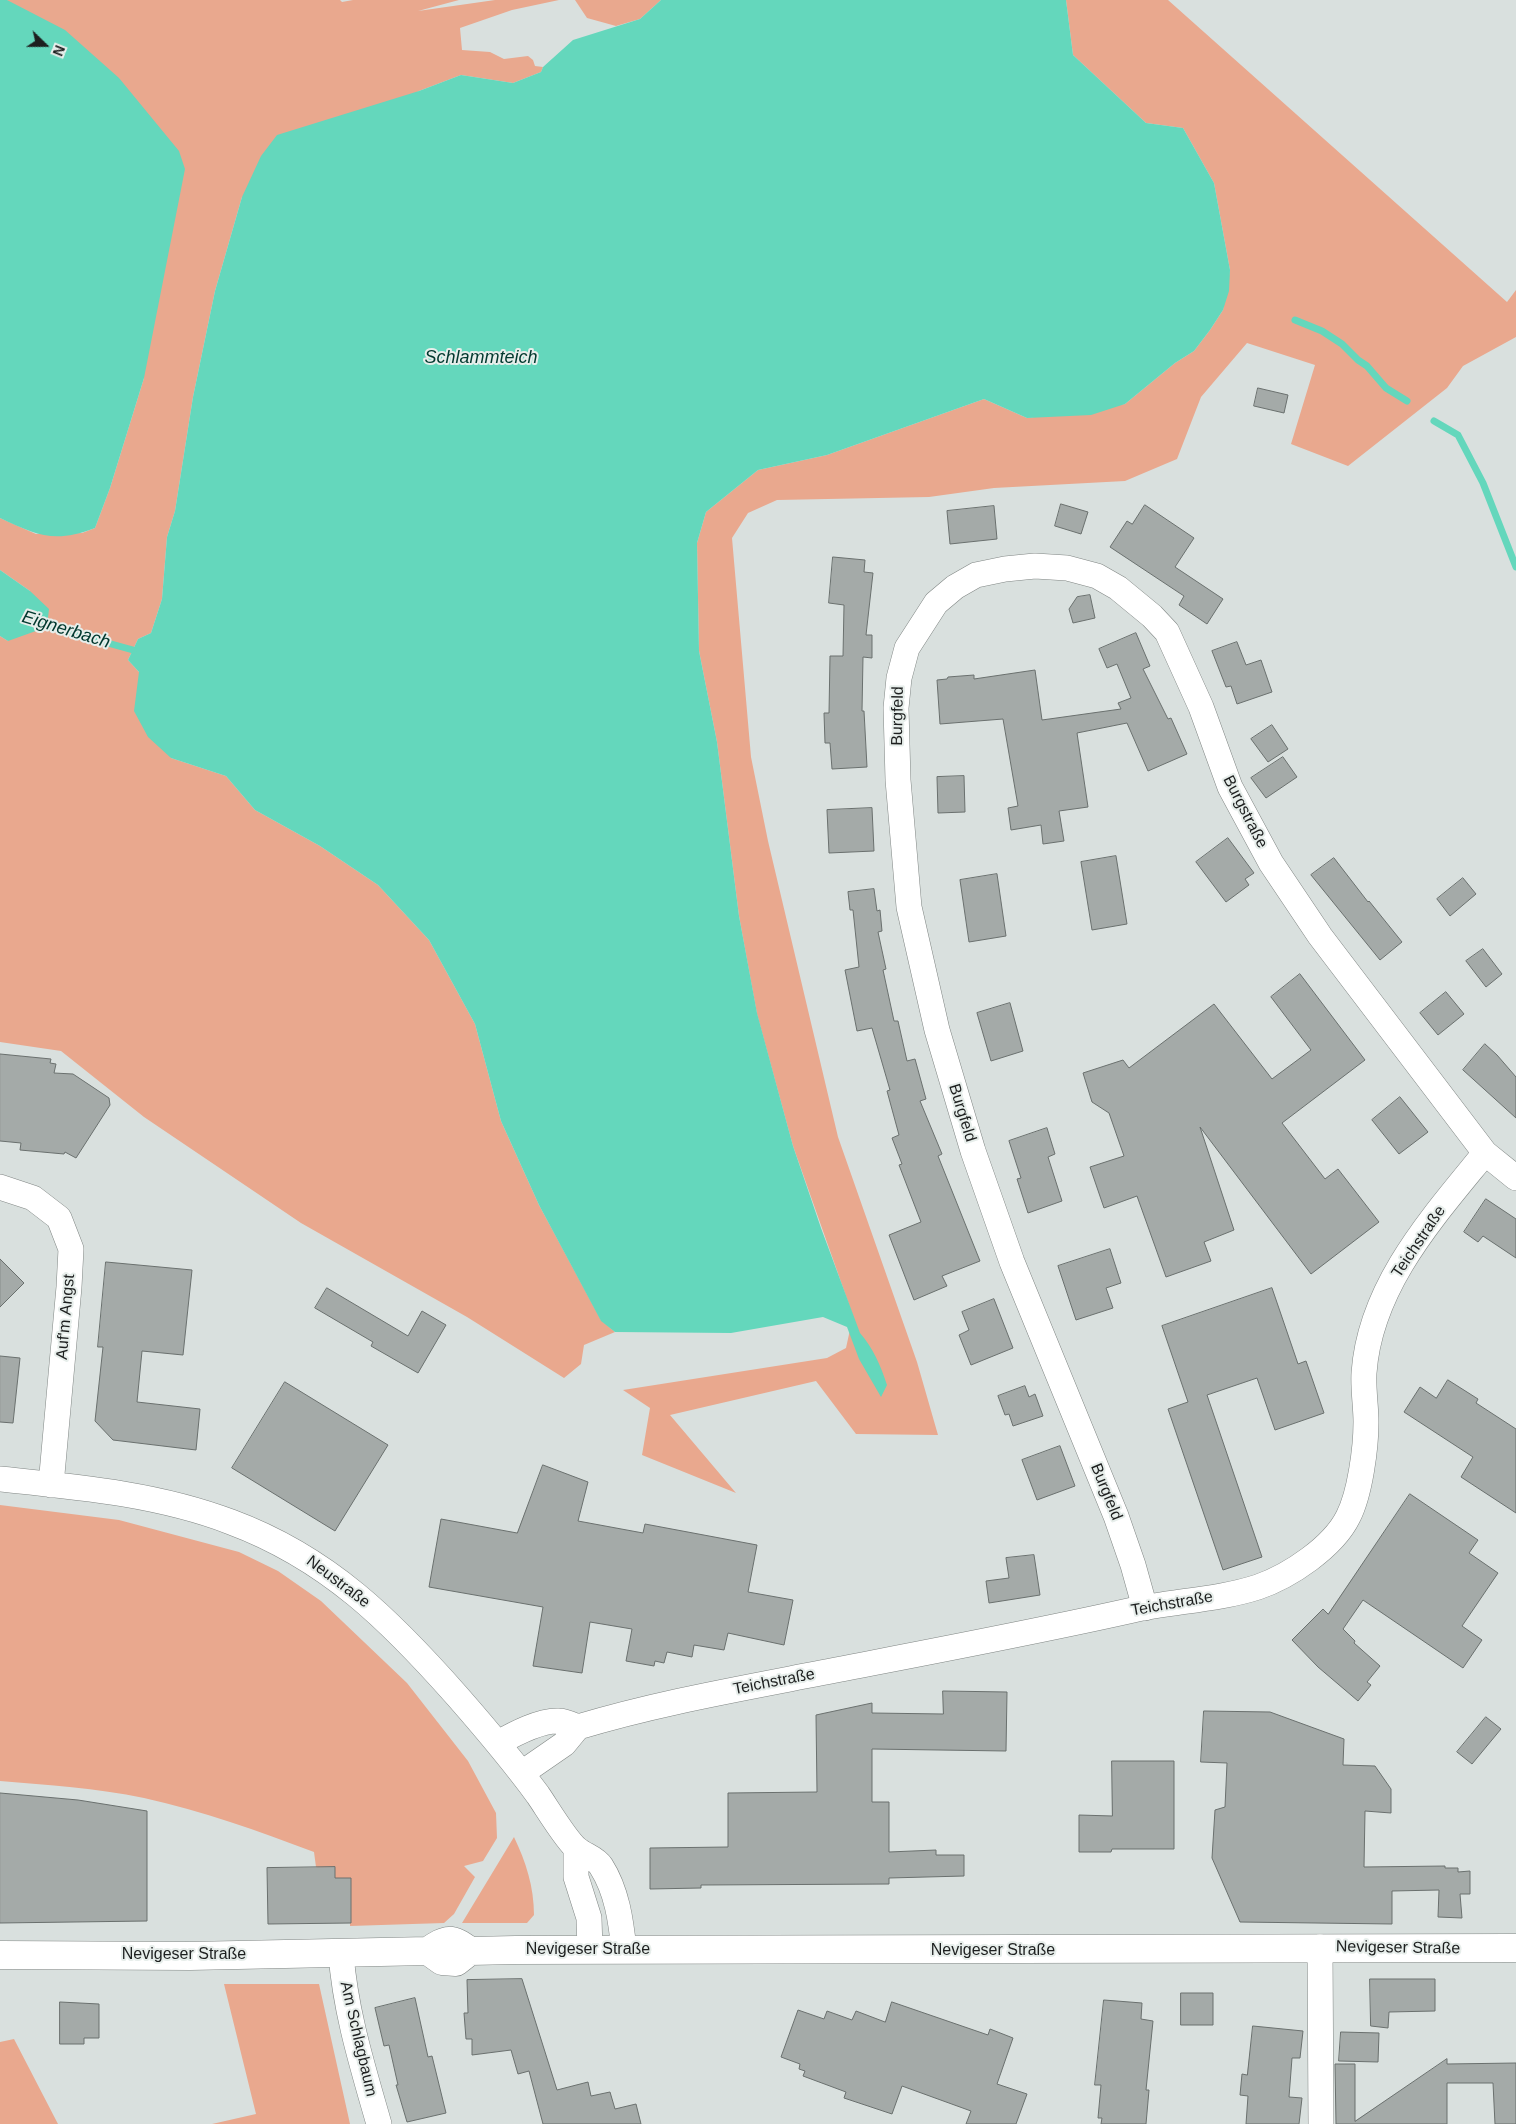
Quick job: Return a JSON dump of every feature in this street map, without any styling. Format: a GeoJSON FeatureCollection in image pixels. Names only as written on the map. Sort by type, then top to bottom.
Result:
{"type":"FeatureCollection","features":[{"type":"Feature","properties":{"kind":"main road","name":"Nevigeser Straße"},"geometry":{"type":"LineString","coordinates":[[0,1955],[190,1956],[428,1951],[443,1941],[456,1941],[470,1952],[590,1950],[1053,1951],[1516,1948]]}},
{"type":"Feature","properties":{"kind":"street","name":"Burgstraße"},"geometry":{"type":"LineString","coordinates":[[936,603],[955,587],[976,575],[1035,566],[1067,568],[1097,576],[1118,588],[1152,616],[1167,632],[1200,707],[1230,787],[1271,863],[1320,936],[1485,1153],[1516,1178]]}},
{"type":"Feature","properties":{"kind":"street","name":"Burgfeld"},"geometry":{"type":"LineString","coordinates":[[936,603],[907,648],[899,678],[897,698],[898,780],[909,906],[937,1030],[973,1151],[1012,1262],[1116,1516],[1134,1565],[1145,1608]]}},
{"type":"Feature","properties":{"kind":"street","name":"Teichstraße"},"geometry":{"type":"LineString","coordinates":[[498,1743],[531,1727],[553,1722],[559,1721],[578,1727],[696,1697],[1260,1586],[1294,1570],[1334,1538],[1349,1517],[1365,1451],[1364,1374],[1370,1334],[1398,1268],[1449,1196],[1485,1153]]}},
{"type":"Feature","properties":{"kind":"street","name":"Auf'm Angst"},"geometry":{"type":"LineString","coordinates":[[0,1187],[34,1198],[59,1218],[70,1249],[69,1286],[51,1485]]}},
{"type":"Feature","properties":{"kind":"street","name":"Neustraße"},"geometry":{"type":"LineString","coordinates":[[0,1479],[114,1491],[188,1508],[230,1521],[299,1553],[333,1575],[369,1604],[439,1675],[498,1743],[576,1849],[600,1864],[615,1898],[621,1919],[624,1950]]}},
{"type":"Feature","properties":{"kind":"street"},"geometry":{"type":"LineString","coordinates":[[522,1774],[564,1744],[578,1727]]}},
{"type":"Feature","properties":{"kind":"street"},"geometry":{"type":"LineString","coordinates":[[576,1849],[576,1877],[588,1918],[590,1950]]}},
{"type":"Feature","properties":{"kind":"street"},"geometry":{"type":"LineString","coordinates":[[1320,1948],[1321,2124]]}},
{"type":"Feature","properties":{"kind":"street","name":"Am Schlagbaum"},"geometry":{"type":"LineString","coordinates":[[341,1953],[343,1976],[363,2068],[379,2124]]}},
{"type":"Feature","properties":{"kind":"shaded area"},"geometry":{"type":"Polygon","coordinates":[[[7,0],[340,0],[342,2],[353,0],[459,0],[418,11],[495,0],[559,0],[512,10],[460,28],[462,50],[490,52],[504,59],[528,56],[533,60],[535,66],[543,67],[541,72],[513,83],[461,75],[419,91],[242,197],[215,291],[193,397],[175,511],[167,537],[162,599],[151,633],[138,639],[128,660],[139,672],[171,758],[226,776],[255,810],[320,846],[378,885],[429,940],[475,1024],[501,1121],[539,1205],[601,1320],[615,1332],[584,1345],[581,1364],[564,1378],[467,1317],[301,1223],[144,1117],[61,1051],[0,1042],[0,636],[8,641],[30,591],[0,570],[0,518],[36,534],[82,533],[95,528],[110,488],[144,378],[7,0]]]}},
{"type":"Feature","properties":{"kind":"shaded area"},"geometry":{"type":"Polygon","coordinates":[[[575,0],[661,0],[640,19],[616,26],[587,18],[575,0]]]}},
{"type":"Feature","properties":{"kind":"shaded area"},"geometry":{"type":"Polygon","coordinates":[[[1066,0],[1168,0],[1507,302],[1516,290],[1516,337],[1463,366],[1447,388],[1348,466],[1291,444],[1315,365],[1247,343],[1201,397],[1177,459],[1125,481],[994,488],[929,497],[777,500],[748,513],[732,538],[751,757],[768,841],[838,1137],[917,1362],[938,1435],[856,1434],[816,1381],[670,1415],[736,1493],[642,1455],[650,1408],[623,1390],[827,1358],[846,1348],[853,1316],[793,1146],[757,1014],[739,916],[717,742],[699,651],[697,543],[706,512],[758,470],[827,455],[984,399],[1027,418],[1125,404],[1175,363],[1194,351],[1210,330],[1223,310],[1230,270],[1214,183],[1183,128],[1146,123],[1073,55],[1066,0]]]}},
{"type":"Feature","properties":{"kind":"shaded area"},"geometry":{"type":"Polygon","coordinates":[[[0,1505],[119,1520],[239,1552],[278,1571],[321,1601],[407,1683],[468,1761],[496,1813],[497,1838],[483,1861],[464,1866],[475,1877],[454,1914],[444,1923],[350,1926],[351,1879],[335,1878],[316,1867],[314,1852],[209,1815],[144,1798],[90,1789],[0,1781],[0,1505]]]}},
{"type":"Feature","properties":{"kind":"shaded area"},"geometry":{"type":"Polygon","coordinates":[[[514,1837],[528,1875],[533,1895],[534,1915],[527,1923],[462,1923],[514,1837]]]}},
{"type":"Feature","properties":{"kind":"shaded area"},"geometry":{"type":"Polygon","coordinates":[[[224,1984],[319,1984],[350,2124],[212,2124],[256,2114],[224,1984]]]}},
{"type":"Feature","properties":{"kind":"shaded area"},"geometry":{"type":"Polygon","coordinates":[[[14,2039],[58,2124],[0,2124],[0,2042],[14,2039]]]}},
{"type":"Feature","properties":{"kind":"water"},"geometry":{"type":"Polygon","coordinates":[[[0,0],[7,0],[65,30],[119,78],[179,151],[185,169],[144,378],[110,488],[95,528],[68,536],[36,533],[0,518],[0,0]]]}},
{"type":"Feature","properties":{"kind":"water","name":"Schlammteich"},"geometry":{"type":"Polygon","coordinates":[[[661,0],[1066,0],[1073,55],[1146,123],[1183,128],[1214,183],[1230,270],[1229,291],[1223,310],[1194,351],[1175,363],[1125,404],[1091,415],[1027,418],[984,399],[827,455],[758,470],[706,512],[697,543],[699,651],[717,742],[739,916],[757,1013],[793,1146],[821,1228],[860,1333],[876,1358],[887,1385],[881,1397],[859,1359],[847,1327],[823,1317],[731,1333],[615,1332],[601,1321],[539,1205],[501,1121],[475,1024],[429,940],[378,885],[320,846],[255,810],[226,776],[171,758],[148,737],[134,711],[139,672],[128,660],[138,639],[151,633],[162,599],[167,537],[175,511],[193,397],[215,291],[242,197],[261,156],[277,135],[419,91],[461,75],[513,83],[541,72],[543,67],[573,40],[640,19],[661,0]]]}},
{"type":"Feature","properties":{"kind":"water"},"geometry":{"type":"Polygon","coordinates":[[[0,570],[30,591],[49,609],[47,627],[8,641],[0,636],[0,570]]]}},
{"type":"Feature","properties":{"kind":"building"},"geometry":{"type":"Polygon","coordinates":[[[1258,388],[1288,395],[1284,413],[1254,406],[1258,388]]]}},
{"type":"Feature","properties":{"kind":"building"},"geometry":{"type":"Polygon","coordinates":[[[1061,504],[1088,512],[1081,534],[1055,526],[1061,504]]]}},
{"type":"Feature","properties":{"kind":"building"},"geometry":{"type":"Polygon","coordinates":[[[1145,505],[1194,538],[1175,567],[1223,599],[1207,624],[1179,605],[1184,596],[1110,547],[1127,521],[1132,524],[1145,505]]]}},
{"type":"Feature","properties":{"kind":"building"},"geometry":{"type":"Polygon","coordinates":[[[994,506],[997,539],[950,544],[947,511],[994,506]]]}},
{"type":"Feature","properties":{"kind":"building"},"geometry":{"type":"Polygon","coordinates":[[[833,557],[865,560],[864,572],[873,573],[866,635],[872,635],[872,658],[863,657],[862,711],[864,711],[867,767],[832,769],[830,743],[825,743],[824,713],[829,713],[830,656],[843,656],[844,605],[829,603],[833,557]]]}},
{"type":"Feature","properties":{"kind":"building"},"geometry":{"type":"Polygon","coordinates":[[[1090,595],[1095,618],[1073,623],[1069,609],[1077,597],[1090,595]]]}},
{"type":"Feature","properties":{"kind":"building"},"geometry":{"type":"Polygon","coordinates":[[[1136,633],[1150,666],[1143,669],[1168,719],[1171,718],[1187,754],[1148,771],[1127,723],[1077,733],[1088,807],[1059,811],[1064,841],[1043,844],[1041,825],[1011,830],[1008,808],[1018,806],[1003,719],[940,724],[937,680],[974,675],[974,679],[1035,670],[1042,720],[1121,709],[1118,703],[1131,698],[1117,664],[1107,668],[1099,649],[1136,633]]]}},
{"type":"Feature","properties":{"kind":"building"},"geometry":{"type":"Polygon","coordinates":[[[1237,642],[1246,665],[1261,660],[1272,692],[1237,704],[1231,686],[1226,687],[1212,651],[1237,642]]]}},
{"type":"Feature","properties":{"kind":"building"},"geometry":{"type":"Polygon","coordinates":[[[1272,725],[1288,749],[1268,762],[1251,739],[1272,725]]]}},
{"type":"Feature","properties":{"kind":"building"},"geometry":{"type":"Polygon","coordinates":[[[1283,757],[1297,777],[1266,798],[1251,778],[1283,757]]]}},
{"type":"Feature","properties":{"kind":"building"},"geometry":{"type":"Polygon","coordinates":[[[964,776],[965,812],[938,813],[937,777],[964,776]]]}},
{"type":"Feature","properties":{"kind":"building"},"geometry":{"type":"Polygon","coordinates":[[[872,808],[874,851],[829,853],[827,810],[872,808]]]}},
{"type":"Feature","properties":{"kind":"building"},"geometry":{"type":"Polygon","coordinates":[[[1228,838],[1254,873],[1245,879],[1249,885],[1226,902],[1196,862],[1228,838]]]}},
{"type":"Feature","properties":{"kind":"building"},"geometry":{"type":"Polygon","coordinates":[[[1116,856],[1127,924],[1092,930],[1081,862],[1116,856]]]}},
{"type":"Feature","properties":{"kind":"building"},"geometry":{"type":"Polygon","coordinates":[[[1334,858],[1402,942],[1380,960],[1311,875],[1334,858]]]}},
{"type":"Feature","properties":{"kind":"building"},"geometry":{"type":"Polygon","coordinates":[[[997,874],[1006,936],[969,942],[960,880],[997,874]]]}},
{"type":"Feature","properties":{"kind":"building"},"geometry":{"type":"Polygon","coordinates":[[[1463,878],[1476,894],[1450,916],[1437,899],[1463,878]]]}},
{"type":"Feature","properties":{"kind":"building"},"geometry":{"type":"Polygon","coordinates":[[[874,889],[877,911],[880,910],[882,931],[878,932],[886,969],[883,970],[894,1021],[898,1021],[907,1061],[915,1059],[926,1099],[920,1101],[942,1154],[938,1156],[980,1261],[942,1276],[947,1286],[914,1300],[889,1235],[921,1222],[899,1165],[902,1164],[892,1138],[899,1135],[887,1091],[890,1090],[872,1028],[857,1031],[845,970],[859,967],[853,910],[850,910],[848,892],[874,889]]]}},
{"type":"Feature","properties":{"kind":"building"},"geometry":{"type":"Polygon","coordinates":[[[1483,949],[1502,974],[1486,987],[1466,961],[1483,949]]]}},
{"type":"Feature","properties":{"kind":"building"},"geometry":{"type":"Polygon","coordinates":[[[1300,974],[1365,1060],[1282,1123],[1325,1179],[1338,1169],[1379,1222],[1311,1274],[1200,1127],[1234,1230],[1204,1242],[1211,1261],[1166,1277],[1137,1196],[1104,1208],[1090,1167],[1124,1156],[1109,1113],[1092,1102],[1083,1073],[1123,1060],[1129,1068],[1214,1004],[1272,1079],[1311,1050],[1271,997],[1300,974]]]}},
{"type":"Feature","properties":{"kind":"building"},"geometry":{"type":"Polygon","coordinates":[[[1446,992],[1464,1014],[1438,1035],[1420,1013],[1446,992]]]}},
{"type":"Feature","properties":{"kind":"building"},"geometry":{"type":"Polygon","coordinates":[[[1010,1003],[1023,1051],[991,1061],[977,1013],[1010,1003]]]}},
{"type":"Feature","properties":{"kind":"building"},"geometry":{"type":"Polygon","coordinates":[[[1485,1044],[1516,1077],[1516,1118],[1463,1070],[1485,1044]]]}},
{"type":"Feature","properties":{"kind":"building"},"geometry":{"type":"Polygon","coordinates":[[[0,1054],[51,1059],[50,1063],[56,1064],[54,1073],[73,1074],[109,1098],[110,1105],[76,1158],[65,1152],[64,1154],[20,1150],[21,1143],[0,1141],[0,1054]]]}},
{"type":"Feature","properties":{"kind":"building"},"geometry":{"type":"Polygon","coordinates":[[[1400,1097],[1428,1132],[1399,1154],[1372,1120],[1400,1097]]]}},
{"type":"Feature","properties":{"kind":"building"},"geometry":{"type":"Polygon","coordinates":[[[1047,1128],[1055,1154],[1048,1157],[1062,1201],[1028,1213],[1017,1179],[1021,1178],[1009,1141],[1047,1128]]]}},
{"type":"Feature","properties":{"kind":"building"},"geometry":{"type":"Polygon","coordinates":[[[1486,1199],[1516,1219],[1516,1258],[1483,1236],[1478,1242],[1464,1232],[1486,1199]]]}},
{"type":"Feature","properties":{"kind":"building"},"geometry":{"type":"Polygon","coordinates":[[[1110,1249],[1121,1283],[1106,1288],[1113,1308],[1076,1320],[1058,1266],[1110,1249]]]}},
{"type":"Feature","properties":{"kind":"building"},"geometry":{"type":"Polygon","coordinates":[[[0,1259],[24,1283],[0,1307],[0,1259]]]}},
{"type":"Feature","properties":{"kind":"building"},"geometry":{"type":"Polygon","coordinates":[[[106,1262],[192,1270],[183,1355],[142,1351],[137,1402],[200,1409],[196,1450],[113,1440],[95,1421],[103,1347],[98,1347],[106,1262]]]}},
{"type":"Feature","properties":{"kind":"building"},"geometry":{"type":"Polygon","coordinates":[[[327,1288],[408,1336],[422,1311],[446,1325],[418,1373],[371,1346],[373,1342],[315,1308],[327,1288]]]}},
{"type":"Feature","properties":{"kind":"building"},"geometry":{"type":"Polygon","coordinates":[[[1272,1288],[1298,1364],[1306,1361],[1324,1413],[1275,1430],[1257,1378],[1207,1395],[1262,1557],[1223,1570],[1168,1409],[1188,1402],[1162,1326],[1272,1288]]]}},
{"type":"Feature","properties":{"kind":"building"},"geometry":{"type":"Polygon","coordinates":[[[994,1299],[1013,1348],[971,1365],[959,1335],[969,1330],[962,1312],[994,1299]]]}},
{"type":"Feature","properties":{"kind":"building"},"geometry":{"type":"Polygon","coordinates":[[[0,1356],[20,1358],[13,1423],[0,1422],[0,1356]]]}},
{"type":"Feature","properties":{"kind":"building"},"geometry":{"type":"Polygon","coordinates":[[[1448,1380],[1478,1399],[1476,1403],[1516,1429],[1516,1513],[1461,1477],[1473,1457],[1404,1412],[1420,1387],[1436,1398],[1448,1380]]]}},
{"type":"Feature","properties":{"kind":"building"},"geometry":{"type":"Polygon","coordinates":[[[285,1382],[388,1445],[335,1531],[232,1468],[285,1382]]]}},
{"type":"Feature","properties":{"kind":"building"},"geometry":{"type":"Polygon","coordinates":[[[1025,1386],[1029,1397],[1035,1394],[1043,1416],[1013,1426],[1009,1414],[1005,1415],[998,1396],[1025,1386]]]}},
{"type":"Feature","properties":{"kind":"building"},"geometry":{"type":"Polygon","coordinates":[[[1060,1446],[1075,1486],[1037,1500],[1022,1460],[1060,1446]]]}},
{"type":"Feature","properties":{"kind":"building"},"geometry":{"type":"Polygon","coordinates":[[[543,1465],[588,1482],[578,1521],[643,1533],[645,1524],[757,1545],[748,1592],[793,1600],[784,1645],[728,1633],[724,1650],[694,1645],[692,1657],[667,1652],[664,1663],[655,1661],[654,1666],[626,1661],[632,1629],[590,1622],[582,1673],[533,1666],[543,1607],[429,1587],[441,1519],[517,1533],[543,1465]]]}},
{"type":"Feature","properties":{"kind":"building"},"geometry":{"type":"Polygon","coordinates":[[[1410,1494],[1478,1540],[1469,1553],[1498,1573],[1462,1626],[1482,1640],[1463,1668],[1363,1600],[1343,1629],[1355,1641],[1354,1643],[1380,1666],[1367,1682],[1371,1685],[1358,1701],[1318,1667],[1292,1640],[1323,1609],[1328,1614],[1410,1494]]]}},
{"type":"Feature","properties":{"kind":"building"},"geometry":{"type":"Polygon","coordinates":[[[1034,1555],[1040,1595],[989,1603],[986,1581],[1009,1578],[1006,1558],[1034,1555]]]}},
{"type":"Feature","properties":{"kind":"building"},"geometry":{"type":"Polygon","coordinates":[[[943,1691],[1007,1692],[1006,1751],[872,1749],[872,1802],[889,1802],[889,1852],[936,1850],[936,1855],[964,1855],[964,1876],[889,1878],[889,1884],[701,1885],[701,1888],[650,1889],[650,1848],[728,1847],[728,1793],[817,1792],[816,1715],[872,1703],[872,1713],[943,1714],[943,1691]]]}},
{"type":"Feature","properties":{"kind":"building"},"geometry":{"type":"Polygon","coordinates":[[[1204,1711],[1270,1712],[1344,1739],[1343,1765],[1375,1766],[1391,1789],[1391,1813],[1365,1811],[1364,1867],[1445,1866],[1445,1868],[1458,1868],[1458,1872],[1470,1871],[1470,1894],[1460,1894],[1462,1918],[1438,1917],[1439,1890],[1392,1891],[1392,1924],[1240,1922],[1212,1858],[1215,1810],[1225,1807],[1227,1763],[1201,1762],[1204,1711]]]}},
{"type":"Feature","properties":{"kind":"building"},"geometry":{"type":"Polygon","coordinates":[[[1486,1717],[1501,1729],[1472,1764],[1457,1752],[1486,1717]]]}},
{"type":"Feature","properties":{"kind":"building"},"geometry":{"type":"Polygon","coordinates":[[[1112,1761],[1174,1761],[1174,1849],[1112,1849],[1111,1852],[1079,1852],[1079,1815],[1112,1816],[1112,1761]]]}},
{"type":"Feature","properties":{"kind":"building"},"geometry":{"type":"Polygon","coordinates":[[[0,1793],[78,1800],[147,1811],[147,1921],[0,1923],[0,1793]]]}},
{"type":"Feature","properties":{"kind":"building"},"geometry":{"type":"Polygon","coordinates":[[[335,1867],[335,1878],[351,1878],[351,1923],[268,1924],[267,1868],[335,1867]]]}},
{"type":"Feature","properties":{"kind":"building"},"geometry":{"type":"Polygon","coordinates":[[[522,1979],[557,2090],[588,2082],[591,2096],[610,2092],[615,2109],[636,2104],[641,2124],[543,2124],[529,2071],[518,2074],[511,2050],[472,2055],[472,2039],[466,2039],[464,2013],[468,2013],[467,1980],[522,1979]]]}},
{"type":"Feature","properties":{"kind":"building"},"geometry":{"type":"Polygon","coordinates":[[[1370,1979],[1435,1979],[1435,2011],[1389,2012],[1388,2028],[1371,2026],[1370,1979]]]}},
{"type":"Feature","properties":{"kind":"building"},"geometry":{"type":"Polygon","coordinates":[[[1181,1993],[1213,1993],[1213,2025],[1181,2025],[1181,1993]]]}},
{"type":"Feature","properties":{"kind":"building"},"geometry":{"type":"Polygon","coordinates":[[[415,1998],[428,2057],[432,2056],[446,2113],[407,2122],[396,2085],[398,2085],[389,2045],[384,2046],[375,2008],[415,1998]]]}},
{"type":"Feature","properties":{"kind":"building"},"geometry":{"type":"Polygon","coordinates":[[[1104,2000],[1142,2003],[1141,2019],[1153,2021],[1146,2090],[1149,2090],[1146,2124],[1101,2124],[1102,2118],[1098,2118],[1101,2085],[1095,2085],[1104,2000]]]}},
{"type":"Feature","properties":{"kind":"building"},"geometry":{"type":"Polygon","coordinates":[[[60,2002],[99,2004],[99,2038],[84,2038],[84,2044],[60,2044],[60,2002]]]}},
{"type":"Feature","properties":{"kind":"building"},"geometry":{"type":"Polygon","coordinates":[[[892,2002],[988,2035],[990,2029],[1013,2038],[997,2084],[1027,2094],[1016,2124],[966,2124],[971,2111],[902,2086],[892,2114],[844,2098],[846,2092],[803,2076],[805,2071],[799,2069],[800,2064],[781,2057],[798,2010],[824,2019],[827,2011],[852,2020],[856,2011],[885,2022],[892,2002]]]}},
{"type":"Feature","properties":{"kind":"building"},"geometry":{"type":"Polygon","coordinates":[[[1253,2026],[1303,2031],[1300,2058],[1292,2058],[1289,2097],[1302,2098],[1299,2124],[1246,2124],[1248,2096],[1240,2095],[1242,2074],[1247,2075],[1253,2026]]]}},
{"type":"Feature","properties":{"kind":"building"},"geometry":{"type":"Polygon","coordinates":[[[1341,2032],[1379,2033],[1378,2062],[1339,2061],[1341,2032]]]}},
{"type":"Feature","properties":{"kind":"building"},"geometry":{"type":"Polygon","coordinates":[[[1447,2059],[1447,2064],[1516,2063],[1516,2124],[1495,2124],[1493,2083],[1447,2083],[1447,2124],[1336,2124],[1335,2064],[1355,2064],[1355,2121],[1447,2059]]]}},
{"type":"Feature","properties":{"kind":"waterway"},"geometry":{"type":"LineString","coordinates":[[1295,320],[1322,331],[1342,344],[1367,366],[1386,388],[1407,401]]}},
{"type":"Feature","properties":{"kind":"waterway"},"geometry":{"type":"LineString","coordinates":[[1434,421],[1458,435],[1483,483],[1516,567]]}},
{"type":"Feature","properties":{"kind":"waterway","name":"Eignerbach"},"geometry":{"type":"LineString","coordinates":[[39,624],[133,650]]}}]}
